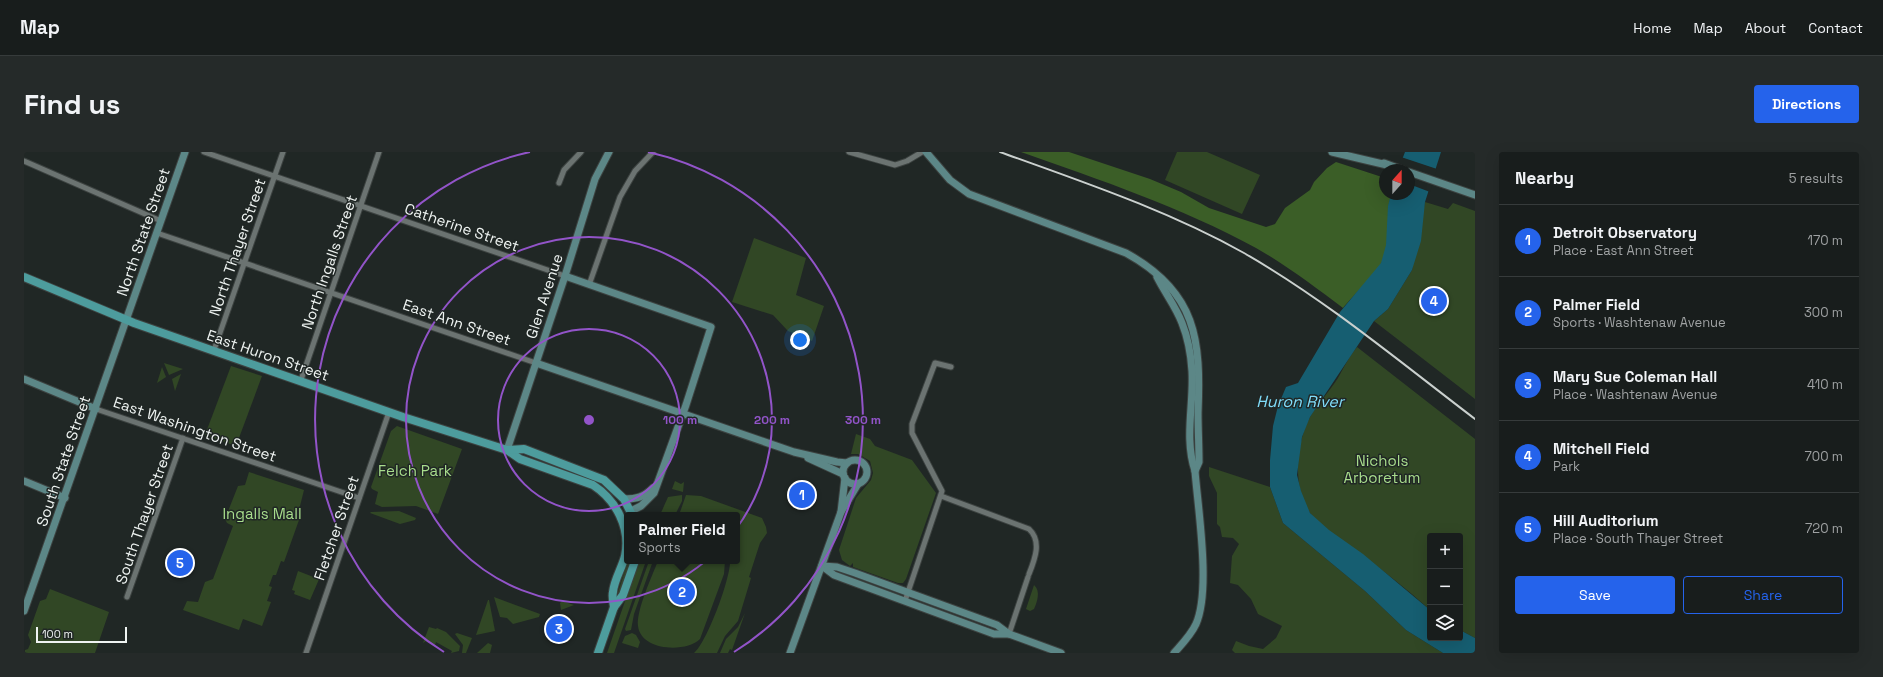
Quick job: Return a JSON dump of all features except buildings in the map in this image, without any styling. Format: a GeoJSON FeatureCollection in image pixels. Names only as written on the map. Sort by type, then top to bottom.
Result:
{"type":"FeatureCollection","features":[{"type":"Feature","properties":{"kind":"main road","name":"East Huron Street"},"geometry":{"type":"LineString","coordinates":[[24,277],[126,320],[389,412],[507,450],[520,459],[593,485],[602,491],[614,504],[620,516],[624,530]]}},
{"type":"Feature","properties":{"kind":"main road","name":"East Huron Street"},"geometry":{"type":"LineString","coordinates":[[507,450],[524,449],[604,480],[624,499],[631,512]]}},
{"type":"Feature","properties":{"kind":"main road"},"geometry":{"type":"LineString","coordinates":[[614,504],[625,512]]}},
{"type":"Feature","properties":{"kind":"main road","name":"East Huron Street"},"geometry":{"type":"LineString","coordinates":[[614,607],[612,592],[624,557]]}},
{"type":"Feature","properties":{"kind":"main road"},"geometry":{"type":"LineString","coordinates":[[598,653],[614,607],[623,595],[634,564]]}},
{"type":"Feature","properties":{"kind":"street","name":"North State Street"},"geometry":{"type":"LineString","coordinates":[[126,320],[185,152]]}},
{"type":"Feature","properties":{"kind":"street","name":"Catherine Street"},"geometry":{"type":"LineString","coordinates":[[204,152],[711,327],[683,414]]}},
{"type":"Feature","properties":{"kind":"street","name":"North Thayer Street"},"geometry":{"type":"LineString","coordinates":[[214,350],[283,152]]}},
{"type":"Feature","properties":{"kind":"street","name":"North Ingalls Street"},"geometry":{"type":"LineString","coordinates":[[301,380],[379,152]]}},
{"type":"Feature","properties":{"kind":"street"},"geometry":{"type":"LineString","coordinates":[[559,183],[564,170],[581,152]]}},
{"type":"Feature","properties":{"kind":"street","name":"Glen Avenue"},"geometry":{"type":"LineString","coordinates":[[507,450],[565,276],[595,179],[608,152]]}},
{"type":"Feature","properties":{"kind":"street"},"geometry":{"type":"LineString","coordinates":[[589,285],[620,197],[634,171],[653,152]]}},
{"type":"Feature","properties":{"kind":"street"},"geometry":{"type":"LineString","coordinates":[[849,152],[894,165],[907,161],[922,152]]}},
{"type":"Feature","properties":{"kind":"street"},"geometry":{"type":"LineString","coordinates":[[926,152],[950,180],[968,194],[1113,247],[1138,259],[1156,274],[1182,322],[1190,356],[1192,384],[1190,439],[1195,471],[1200,541],[1201,606],[1196,624],[1174,653]]}},
{"type":"Feature","properties":{"kind":"street"},"geometry":{"type":"LineString","coordinates":[[1332,152],[1383,164]]}},
{"type":"Feature","properties":{"kind":"street"},"geometry":{"type":"LineString","coordinates":[[1356,152],[1385,164]]}},
{"type":"Feature","properties":{"kind":"street"},"geometry":{"type":"LineString","coordinates":[[24,161],[161,221]]}},
{"type":"Feature","properties":{"kind":"street"},"geometry":{"type":"LineString","coordinates":[[1415,174],[1475,195]]}},
{"type":"Feature","properties":{"kind":"street","name":"East Ann Street"},"geometry":{"type":"LineString","coordinates":[[157,233],[794,452],[844,476]]}},
{"type":"Feature","properties":{"kind":"street","name":"South State Street"},"geometry":{"type":"LineString","coordinates":[[24,611],[126,320]]}},
{"type":"Feature","properties":{"kind":"street"},"geometry":{"type":"LineString","coordinates":[[905,601],[942,491],[941,486],[912,433],[912,424],[935,363],[951,367]]}},
{"type":"Feature","properties":{"kind":"street","name":"East Washington Street"},"geometry":{"type":"LineString","coordinates":[[24,379],[96,409],[359,498]]}},
{"type":"Feature","properties":{"kind":"street","name":"Fletcher Street"},"geometry":{"type":"LineString","coordinates":[[306,653],[389,412]]}},
{"type":"Feature","properties":{"kind":"street"},"geometry":{"type":"LineString","coordinates":[[633,512],[654,493],[683,414]]}},
{"type":"Feature","properties":{"kind":"street","name":"South Thayer Street"},"geometry":{"type":"LineString","coordinates":[[127,597],[183,438]]}},
{"type":"Feature","properties":{"kind":"street","name":"East Ann Street"},"geometry":{"type":"LineString","coordinates":[[794,452],[847,463]]}},
{"type":"Feature","properties":{"kind":"street"},"geometry":{"type":"LineString","coordinates":[[790,653],[841,512],[858,484],[866,477],[866,466],[858,460],[847,463],[844,466],[841,512]]}},
{"type":"Feature","properties":{"kind":"street"},"geometry":{"type":"LineString","coordinates":[[844,476],[850,483],[858,484]]}},
{"type":"Feature","properties":{"kind":"street"},"geometry":{"type":"LineString","coordinates":[[624,499],[644,496],[659,480]]}},
{"type":"Feature","properties":{"kind":"street"},"geometry":{"type":"LineString","coordinates":[[24,481],[64,498]]}},
{"type":"Feature","properties":{"kind":"street"},"geometry":{"type":"LineString","coordinates":[[941,496],[1029,528],[1033,532],[1037,549],[1009,634]]}},
{"type":"Feature","properties":{"kind":"street"},"geometry":{"type":"LineString","coordinates":[[822,566],[834,575],[994,634],[1009,634]]}},
{"type":"Feature","properties":{"kind":"street"},"geometry":{"type":"LineString","coordinates":[[822,566],[837,567],[908,592],[997,625],[1009,634],[1061,653]]}},
{"type":"Feature","properties":{"kind":"green space"},"geometry":{"type":"Polygon","coordinates":[[[1021,152],[1069,152],[1150,179],[1181,192],[1209,208],[1266,227],[1275,224],[1285,208],[1310,190],[1314,182],[1327,168],[1336,162],[1379,176],[1379,200],[1390,200],[1385,254],[1382,262],[1375,272],[1343,308],[1300,276],[1256,248],[1228,233],[1170,207],[1021,152]]]}},
{"type":"Feature","properties":{"kind":"green space"},"geometry":{"type":"Polygon","coordinates":[[[1177,152],[1207,152],[1260,175],[1242,214],[1165,180],[1177,152]]]}},
{"type":"Feature","properties":{"kind":"green space"},"geometry":{"type":"Polygon","coordinates":[[[1425,202],[1448,209],[1453,203],[1475,211],[1475,399],[1374,321],[1388,309],[1412,270],[1425,202]]]}},
{"type":"Feature","properties":{"kind":"green space"},"geometry":{"type":"Polygon","coordinates":[[[754,238],[806,258],[796,295],[824,306],[812,341],[788,331],[773,315],[732,302],[754,238]]]}},
{"type":"Feature","properties":{"kind":"green space","name":"Nichols Arboretum"},"geometry":{"type":"Polygon","coordinates":[[[1357,347],[1475,439],[1475,638],[1463,632],[1463,533],[1427,533],[1427,608],[1385,572],[1320,524],[1310,513],[1304,502],[1300,491],[1298,465],[1299,452],[1305,428],[1313,412],[1335,383],[1357,347]]]}},
{"type":"Feature","properties":{"kind":"green space"},"geometry":{"type":"Polygon","coordinates":[[[164,363],[183,369],[169,375],[164,363]]]}},
{"type":"Feature","properties":{"kind":"green space"},"geometry":{"type":"Polygon","coordinates":[[[231,366],[262,376],[236,446],[205,435],[231,366]]]}},
{"type":"Feature","properties":{"kind":"green space"},"geometry":{"type":"Polygon","coordinates":[[[162,367],[166,377],[157,383],[162,367]]]}},
{"type":"Feature","properties":{"kind":"green space"},"geometry":{"type":"Polygon","coordinates":[[[181,374],[175,391],[172,379],[181,374]]]}},
{"type":"Feature","properties":{"kind":"green space","name":"Felch Park"},"geometry":{"type":"Polygon","coordinates":[[[397,426],[462,449],[438,514],[416,506],[382,507],[375,504],[378,492],[371,487],[391,431],[397,426]]]}},
{"type":"Feature","properties":{"kind":"green space"},"geometry":{"type":"Polygon","coordinates":[[[856,434],[870,439],[875,446],[912,460],[936,493],[906,579],[903,583],[898,583],[853,567],[853,563],[850,566],[842,560],[839,550],[856,498],[871,480],[873,473],[870,461],[858,454],[851,454],[856,434]]]}},
{"type":"Feature","properties":{"kind":"green space"},"geometry":{"type":"Polygon","coordinates":[[[1209,467],[1270,487],[1283,523],[1365,591],[1406,630],[1443,653],[1235,653],[1232,650],[1236,641],[1263,649],[1276,638],[1282,626],[1258,614],[1251,599],[1238,585],[1230,583],[1232,556],[1239,544],[1233,538],[1222,537],[1220,527],[1217,524],[1217,493],[1209,476],[1209,467]]]}},
{"type":"Feature","properties":{"kind":"green space","name":"Ingalls Mall"},"geometry":{"type":"Polygon","coordinates":[[[249,472],[304,490],[298,514],[295,513],[294,518],[299,520],[284,562],[281,561],[276,575],[273,575],[269,586],[272,587],[267,601],[271,602],[262,626],[243,619],[239,630],[183,610],[187,601],[198,602],[205,582],[213,579],[233,526],[227,523],[225,519],[238,486],[245,485],[249,472]]]}},
{"type":"Feature","properties":{"kind":"green space"},"geometry":{"type":"Polygon","coordinates":[[[675,481],[681,484],[684,482],[683,492],[672,489],[675,481]]]}},
{"type":"Feature","properties":{"kind":"green space"},"geometry":{"type":"Polygon","coordinates":[[[682,495],[682,501],[676,512],[661,512],[668,497],[682,495]]]}},
{"type":"Feature","properties":{"kind":"green space"},"geometry":{"type":"Polygon","coordinates":[[[686,495],[701,496],[762,518],[766,527],[767,533],[760,543],[749,577],[751,578],[738,621],[725,636],[717,653],[694,653],[705,637],[711,624],[727,581],[730,564],[740,564],[740,512],[680,512],[686,495]]]}},
{"type":"Feature","properties":{"kind":"green space"},"geometry":{"type":"Polygon","coordinates":[[[399,511],[416,518],[415,520],[400,524],[370,513],[371,512],[399,511]]]}},
{"type":"Feature","properties":{"kind":"green space"},"geometry":{"type":"Polygon","coordinates":[[[627,564],[630,564],[620,593],[617,595],[627,564]]]}},
{"type":"Feature","properties":{"kind":"green space"},"geometry":{"type":"Polygon","coordinates":[[[638,564],[645,564],[614,653],[607,653],[638,564]]]}},
{"type":"Feature","properties":{"kind":"green space"},"geometry":{"type":"Polygon","coordinates":[[[648,564],[652,564],[634,614],[631,630],[626,631],[625,629],[648,564]]]}},
{"type":"Feature","properties":{"kind":"green space"},"geometry":{"type":"Polygon","coordinates":[[[657,564],[725,564],[724,574],[700,639],[693,643],[675,648],[655,645],[647,641],[641,634],[638,626],[639,612],[657,564]]]}},
{"type":"Feature","properties":{"kind":"green space"},"geometry":{"type":"Polygon","coordinates":[[[298,571],[316,578],[317,576],[320,577],[310,600],[294,594],[295,591],[292,590],[298,571]]]}},
{"type":"Feature","properties":{"kind":"green space"},"geometry":{"type":"Polygon","coordinates":[[[1034,585],[1038,593],[1038,597],[1034,609],[1030,611],[1026,609],[1034,585]]]}},
{"type":"Feature","properties":{"kind":"green space"},"geometry":{"type":"Polygon","coordinates":[[[50,589],[109,612],[95,653],[25,653],[25,650],[28,649],[31,642],[28,635],[40,601],[46,599],[50,589]]]}},
{"type":"Feature","properties":{"kind":"green space"},"geometry":{"type":"Polygon","coordinates":[[[494,597],[540,614],[539,617],[513,624],[507,618],[500,617],[494,597]]]}},
{"type":"Feature","properties":{"kind":"green space"},"geometry":{"type":"Polygon","coordinates":[[[488,600],[495,631],[476,635],[488,600]]]}},
{"type":"Feature","properties":{"kind":"green space"},"geometry":{"type":"Polygon","coordinates":[[[562,601],[574,605],[561,610],[560,603],[562,601]]]}},
{"type":"Feature","properties":{"kind":"green space"},"geometry":{"type":"Polygon","coordinates":[[[745,613],[732,650],[730,649],[728,653],[720,653],[726,639],[738,627],[745,613]]]}},
{"type":"Feature","properties":{"kind":"green space"},"geometry":{"type":"Polygon","coordinates":[[[429,627],[437,628],[446,632],[460,646],[459,651],[451,653],[452,651],[436,642],[435,645],[426,641],[423,643],[429,627]]]}},
{"type":"Feature","properties":{"kind":"green space"},"geometry":{"type":"Polygon","coordinates":[[[457,633],[472,638],[466,653],[462,653],[463,645],[455,634],[457,633]]]}},
{"type":"Feature","properties":{"kind":"green space"},"geometry":{"type":"Polygon","coordinates":[[[632,633],[636,635],[640,642],[638,648],[622,643],[625,636],[632,633]]]}},
{"type":"Feature","properties":{"kind":"green space"},"geometry":{"type":"Polygon","coordinates":[[[488,643],[492,645],[490,653],[477,653],[488,643]]]}},
{"type":"Feature","properties":{"kind":"water","name":"Huron River"},"geometry":{"type":"Polygon","coordinates":[[[1405,152],[1441,152],[1425,202],[1421,241],[1412,270],[1388,309],[1374,321],[1310,417],[1302,437],[1297,475],[1301,491],[1310,513],[1329,530],[1363,554],[1427,607],[1427,641],[1463,641],[1463,632],[1475,638],[1475,653],[1443,653],[1406,630],[1365,591],[1283,523],[1270,487],[1270,460],[1273,426],[1278,406],[1286,387],[1298,383],[1340,312],[1381,263],[1386,245],[1390,200],[1415,200],[1415,164],[1400,164],[1405,152]]]}},
{"type":"Feature","properties":{"kind":"pier"},"geometry":{"type":"Polygon","coordinates":[[[1401,157],[1437,169],[1430,192],[1415,186],[1415,164],[1398,164],[1401,157]]]}},
{"type":"Feature","properties":{"kind":"railway"},"geometry":{"type":"LineString","coordinates":[[1000,152],[1155,210],[1185,223],[1244,253],[1274,271],[1333,311],[1475,419]]}},
{"type":"Feature","properties":{"kind":"place","name":"Mitchell Field"},"geometry":{"type":"Point","coordinates":[1434,301]}},
{"type":"Feature","properties":{"kind":"place","name":"Detroit Observatory"},"geometry":{"type":"Point","coordinates":[802,495]}},
{"type":"Feature","properties":{"kind":"place","name":"Hill Auditorium"},"geometry":{"type":"Point","coordinates":[180,563]}},
{"type":"Feature","properties":{"kind":"place","name":"Palmer Field"},"geometry":{"type":"Point","coordinates":[682,592]}},
{"type":"Feature","properties":{"kind":"place","name":"Mary Sue Coleman Hall"},"geometry":{"type":"Point","coordinates":[559,629]}}]}
